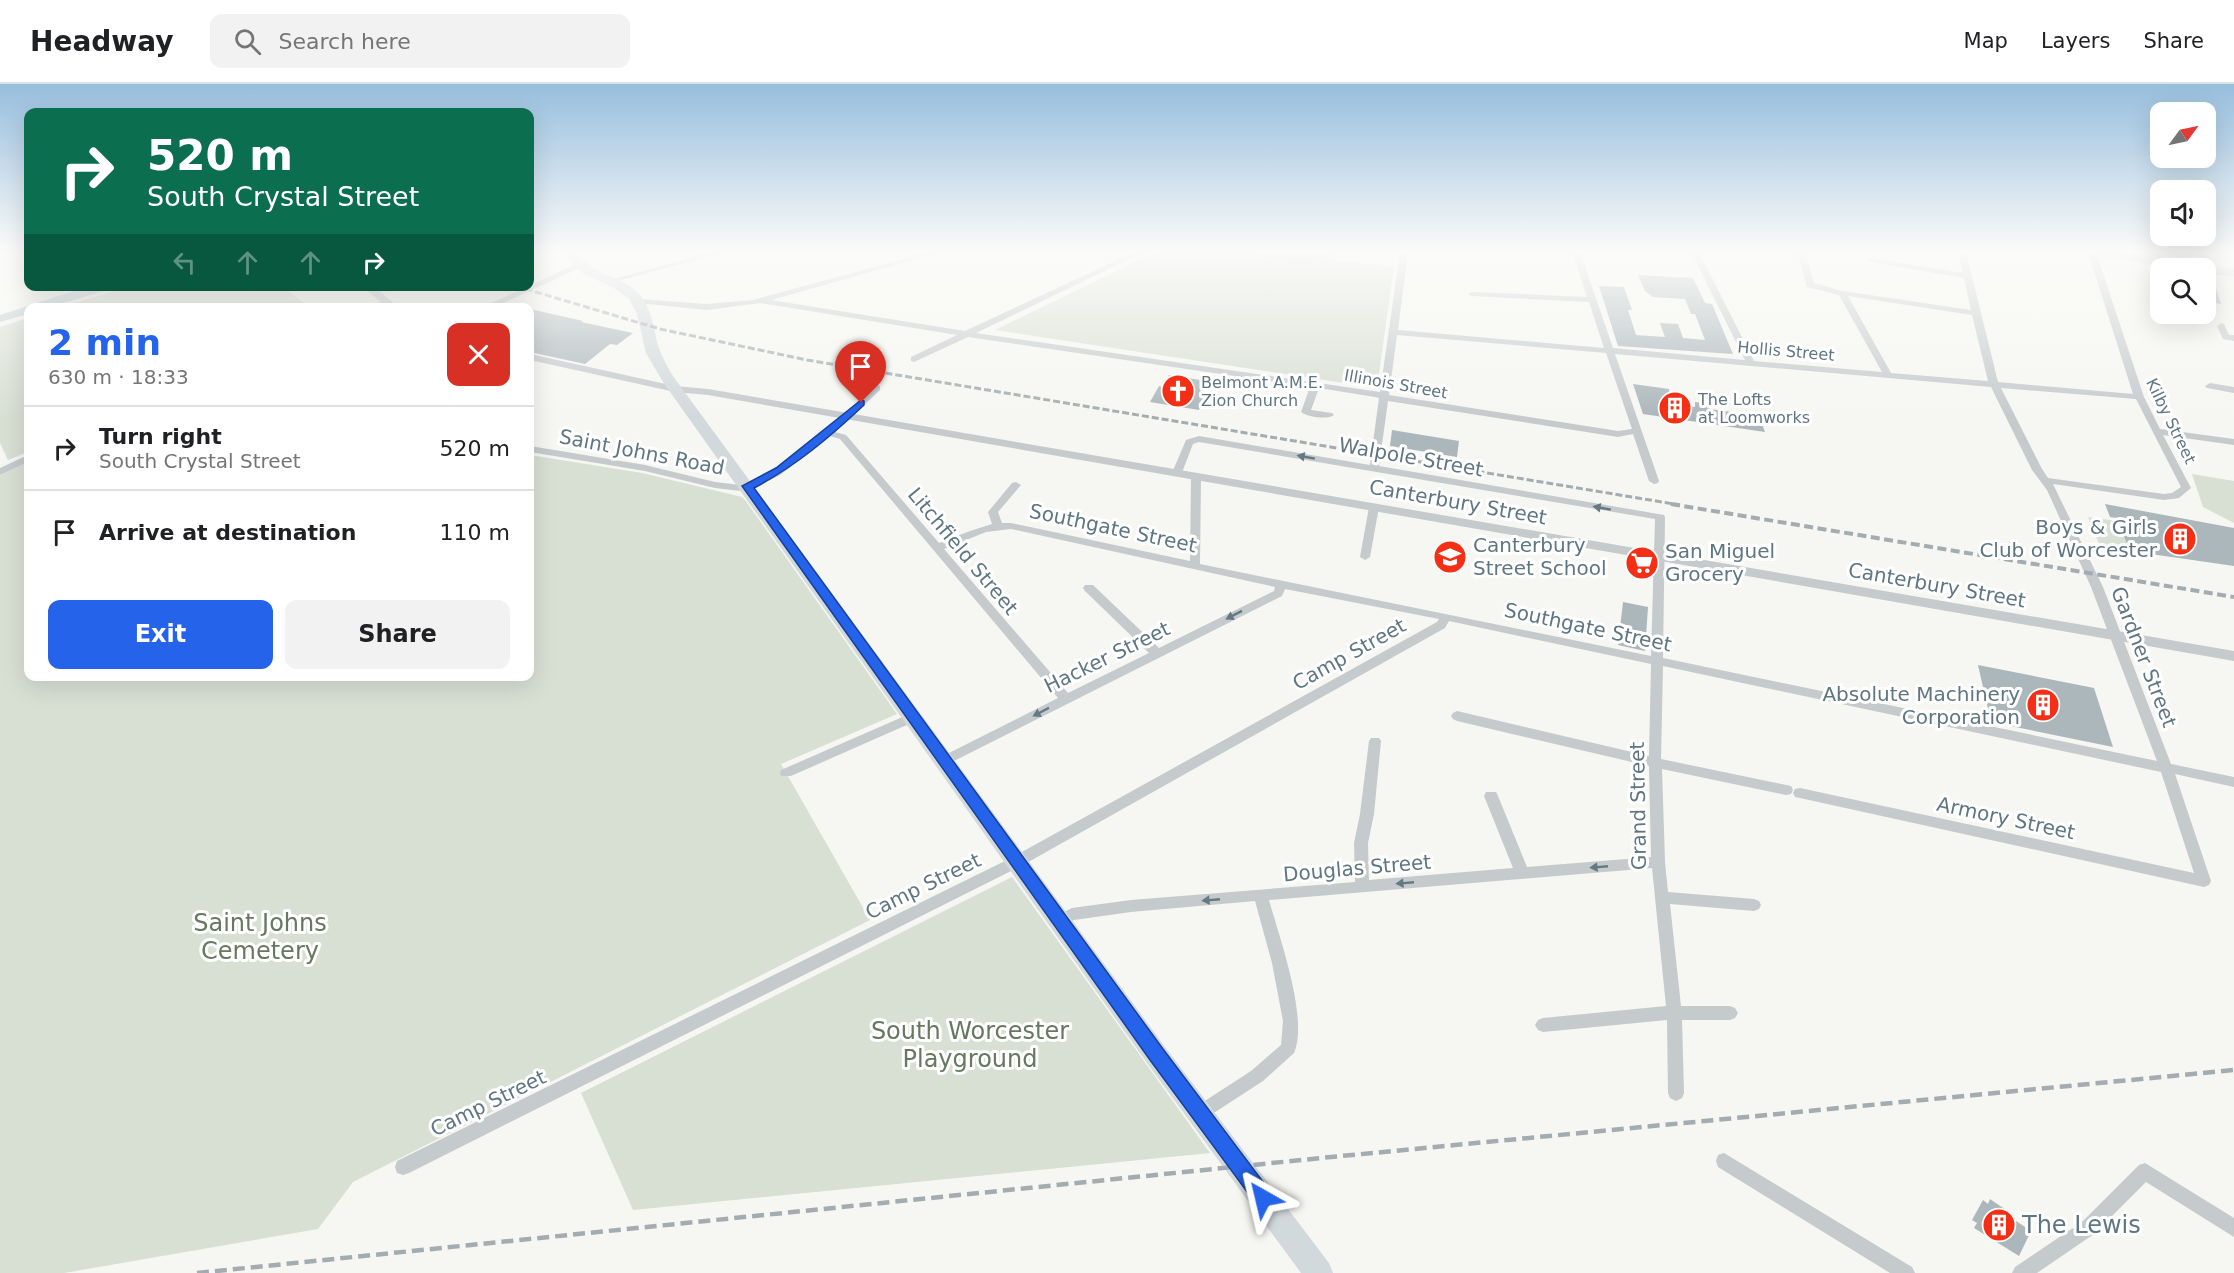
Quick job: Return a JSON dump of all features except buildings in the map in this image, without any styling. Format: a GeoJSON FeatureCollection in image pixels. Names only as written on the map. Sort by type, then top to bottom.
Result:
{"type":"FeatureCollection","features":[{"type":"Feature","properties":{"kind":"main road"},"geometry":{"type":"LineString","coordinates":[[640,307],[652,350],[675,389],[1200,1113],[1319,1273]]}},
{"type":"Feature","properties":{"kind":"street","name":"Illinois Street"},"geometry":{"type":"LineString","coordinates":[[805,307],[1316,385],[1586,430],[1618,434],[1637,431]]}},
{"type":"Feature","properties":{"kind":"street"},"geometry":{"type":"LineString","coordinates":[[914,359],[1025,307]]}},
{"type":"Feature","properties":{"kind":"street"},"geometry":{"type":"LineString","coordinates":[[1374,467],[1397,307]]}},
{"type":"Feature","properties":{"kind":"street"},"geometry":{"type":"LineString","coordinates":[[1595,307],[1654,480]]}},
{"type":"Feature","properties":{"kind":"street"},"geometry":{"type":"LineString","coordinates":[[1723,307],[1750,362]]}},
{"type":"Feature","properties":{"kind":"street"},"geometry":{"type":"LineString","coordinates":[[1850,307],[1888,375]]}},
{"type":"Feature","properties":{"kind":"street"},"geometry":{"type":"LineString","coordinates":[[1934,307],[1976,314]]}},
{"type":"Feature","properties":{"kind":"street","name":"Gardner Street"},"geometry":{"type":"LineString","coordinates":[[1975,307],[1993,383],[2044,480],[2052,490],[2097,587],[2166,768],[2204,881]]}},
{"type":"Feature","properties":{"kind":"street","name":"Kilby Street"},"geometry":{"type":"LineString","coordinates":[[2044,480],[2152,496],[2175,496],[2186,488],[2139,397],[2111,307]]}},
{"type":"Feature","properties":{"kind":"street"},"geometry":{"type":"LineString","coordinates":[[2221,326],[2226,337],[2234,338]]}},
{"type":"Feature","properties":{"kind":"street","name":"Hollis Street"},"geometry":{"type":"LineString","coordinates":[[1394,332],[2139,397]]}},
{"type":"Feature","properties":{"kind":"street","name":"Canterbury Street"},"geometry":{"type":"LineString","coordinates":[[534,358],[675,389],[708,392],[2234,656]]}},
{"type":"Feature","properties":{"kind":"street"},"geometry":{"type":"LineString","coordinates":[[1316,385],[1306,412],[1329,415]]}},
{"type":"Feature","properties":{"kind":"street"},"geometry":{"type":"LineString","coordinates":[[2210,386],[2234,390]]}},
{"type":"Feature","properties":{"kind":"street"},"geometry":{"type":"LineString","coordinates":[[747,486],[780,470],[829,433],[877,388]]}},
{"type":"Feature","properties":{"kind":"street"},"geometry":{"type":"LineString","coordinates":[[2157,430],[2234,442]]}},
{"type":"Feature","properties":{"kind":"street","name":"Litchfield Street"},"geometry":{"type":"LineString","coordinates":[[829,433],[843,437],[1066,699]]}},
{"type":"Feature","properties":{"kind":"street","name":"Walpole Street"},"geometry":{"type":"LineString","coordinates":[[1177,473],[1189,442],[1199,439],[1374,467],[1660,518]]}},
{"type":"Feature","properties":{"kind":"street","name":"Saint Johns Road"},"geometry":{"type":"LineString","coordinates":[[534,450],[663,471],[739,489],[747,486]]}},
{"type":"Feature","properties":{"kind":"street"},"geometry":{"type":"LineString","coordinates":[[0,472],[24,460]]}},
{"type":"Feature","properties":{"kind":"street"},"geometry":{"type":"LineString","coordinates":[[1195,566],[1196,476]]}},
{"type":"Feature","properties":{"kind":"street"},"geometry":{"type":"LineString","coordinates":[[998,525],[993,512],[1016,485]]}},
{"type":"Feature","properties":{"kind":"street"},"geometry":{"type":"LineString","coordinates":[[1365,557],[1374,507]]}},
{"type":"Feature","properties":{"kind":"street","name":"Grand Street"},"geometry":{"type":"LineString","coordinates":[[1660,518],[1655,763],[1658,862],[1674,1013],[1676,1093]]}},
{"type":"Feature","properties":{"kind":"street","name":"Southgate Street"},"geometry":{"type":"LineString","coordinates":[[937,548],[998,525],[1011,526],[1282,585],[1446,617],[2234,782]]}},
{"type":"Feature","properties":{"kind":"street","name":"Hacker Street"},"geometry":{"type":"LineString","coordinates":[[946,760],[1278,593],[1282,585]]}},
{"type":"Feature","properties":{"kind":"street"},"geometry":{"type":"LineString","coordinates":[[1089,588],[1158,654]]}},
{"type":"Feature","properties":{"kind":"street","name":"Camp Street"},"geometry":{"type":"LineString","coordinates":[[403,1167],[1018,861],[1442,625],[1446,617]]}},
{"type":"Feature","properties":{"kind":"street"},"geometry":{"type":"LineString","coordinates":[[1457,716],[1655,763],[1786,790]]}},
{"type":"Feature","properties":{"kind":"street"},"geometry":{"type":"LineString","coordinates":[[786,773],[914,717]]}},
{"type":"Feature","properties":{"kind":"street"},"geometry":{"type":"LineString","coordinates":[[1362,887],[1361,843],[1367,814],[1375,741]]}},
{"type":"Feature","properties":{"kind":"street","name":"Armory Street"},"geometry":{"type":"LineString","coordinates":[[1800,793],[2204,881]]}},
{"type":"Feature","properties":{"kind":"street"},"geometry":{"type":"LineString","coordinates":[[1491,796],[1522,873]]}},
{"type":"Feature","properties":{"kind":"street","name":"Douglas Street"},"geometry":{"type":"LineString","coordinates":[[1061,920],[1072,914],[1120,908],[1658,862]]}},
{"type":"Feature","properties":{"kind":"street"},"geometry":{"type":"LineString","coordinates":[[1200,1113],[1257,1076],[1288,1048],[1291,1021],[1279,963],[1261,896]]}},
{"type":"Feature","properties":{"kind":"street"},"geometry":{"type":"LineString","coordinates":[[1661,897],[1754,906]]}},
{"type":"Feature","properties":{"kind":"street"},"geometry":{"type":"LineString","coordinates":[[1543,1025],[1674,1013],[1730,1012]]}},
{"type":"Feature","properties":{"kind":"street"},"geometry":{"type":"LineString","coordinates":[[1724,1161],[1906,1273]]}},
{"type":"Feature","properties":{"kind":"street"},"geometry":{"type":"LineString","coordinates":[[2021,1273],[2088,1228],[2145,1171],[2234,1228]]}},
{"type":"Feature","properties":{"kind":"green space"},"geometry":{"type":"Polygon","coordinates":[[[1041,307],[1388,307],[1377,388],[995,330],[1041,307]]]}},
{"type":"Feature","properties":{"kind":"green space"},"geometry":{"type":"Polygon","coordinates":[[[24,319],[24,454],[8,460],[0,443],[0,327],[24,319]]]}},
{"type":"Feature","properties":{"kind":"green space","name":"Saint Johns Cemetery"},"geometry":{"type":"Polygon","coordinates":[[[534,456],[642,473],[742,497],[897,714],[781,764],[870,920],[353,1182],[318,1229],[64,1273],[0,1273],[0,475],[24,464],[24,681],[534,681],[534,456]]]}},
{"type":"Feature","properties":{"kind":"green space"},"geometry":{"type":"Polygon","coordinates":[[[2192,474],[2234,481],[2234,523],[2203,507],[2192,474]]]}},
{"type":"Feature","properties":{"kind":"green space"},"geometry":{"type":"Polygon","coordinates":[[[2088,517],[2117,521],[2130,551],[2100,546],[2088,517]]]}},
{"type":"Feature","properties":{"kind":"green space","name":"South Worcester Playground"},"geometry":{"type":"Polygon","coordinates":[[[1012,877],[1210,1153],[633,1210],[581,1093],[1012,877]]]}},
{"type":"Feature","properties":{"kind":"shaded area"},"geometry":{"type":"Polygon","coordinates":[[[24,307],[24,315],[0,322],[0,315],[24,307]]]}},
{"type":"Feature","properties":{"kind":"railway"},"geometry":{"type":"LineString","coordinates":[[588,307],[660,329],[807,360],[1680,505]]}},
{"type":"Feature","properties":{"kind":"railway"},"geometry":{"type":"LineString","coordinates":[[1671,504],[2234,597]]}},
{"type":"Feature","properties":{"kind":"railway"},"geometry":{"type":"LineString","coordinates":[[197,1273],[1331,1157],[2234,1070]]}},
{"type":"Feature","properties":{"kind":"place","name":"Belmont A.M.E. Zion Church"},"geometry":{"type":"Point","coordinates":[1178,391]}},
{"type":"Feature","properties":{"kind":"place","name":"The Lofts at Loomworks"},"geometry":{"type":"Point","coordinates":[1675,408]}},
{"type":"Feature","properties":{"kind":"place","name":"Boys & Girls Club of Worcester"},"geometry":{"type":"Point","coordinates":[2180,539]}},
{"type":"Feature","properties":{"kind":"place","name":"Canterbury Street School"},"geometry":{"type":"Point","coordinates":[1450,557]}},
{"type":"Feature","properties":{"kind":"place","name":"San Miguel Grocery"},"geometry":{"type":"Point","coordinates":[1642,563]}},
{"type":"Feature","properties":{"kind":"place","name":"Absolute Machinery Corporation"},"geometry":{"type":"Point","coordinates":[2043,705]}},
{"type":"Feature","properties":{"kind":"place","name":"The Lewis"},"geometry":{"type":"Point","coordinates":[1999,1225]}},
{"type":"Feature","properties":{"kind":"route"},"geometry":{"type":"LineString","coordinates":[[861,403],[829,433],[780,470],[747,486],[1156,1054],[1263,1198]]}}]}
